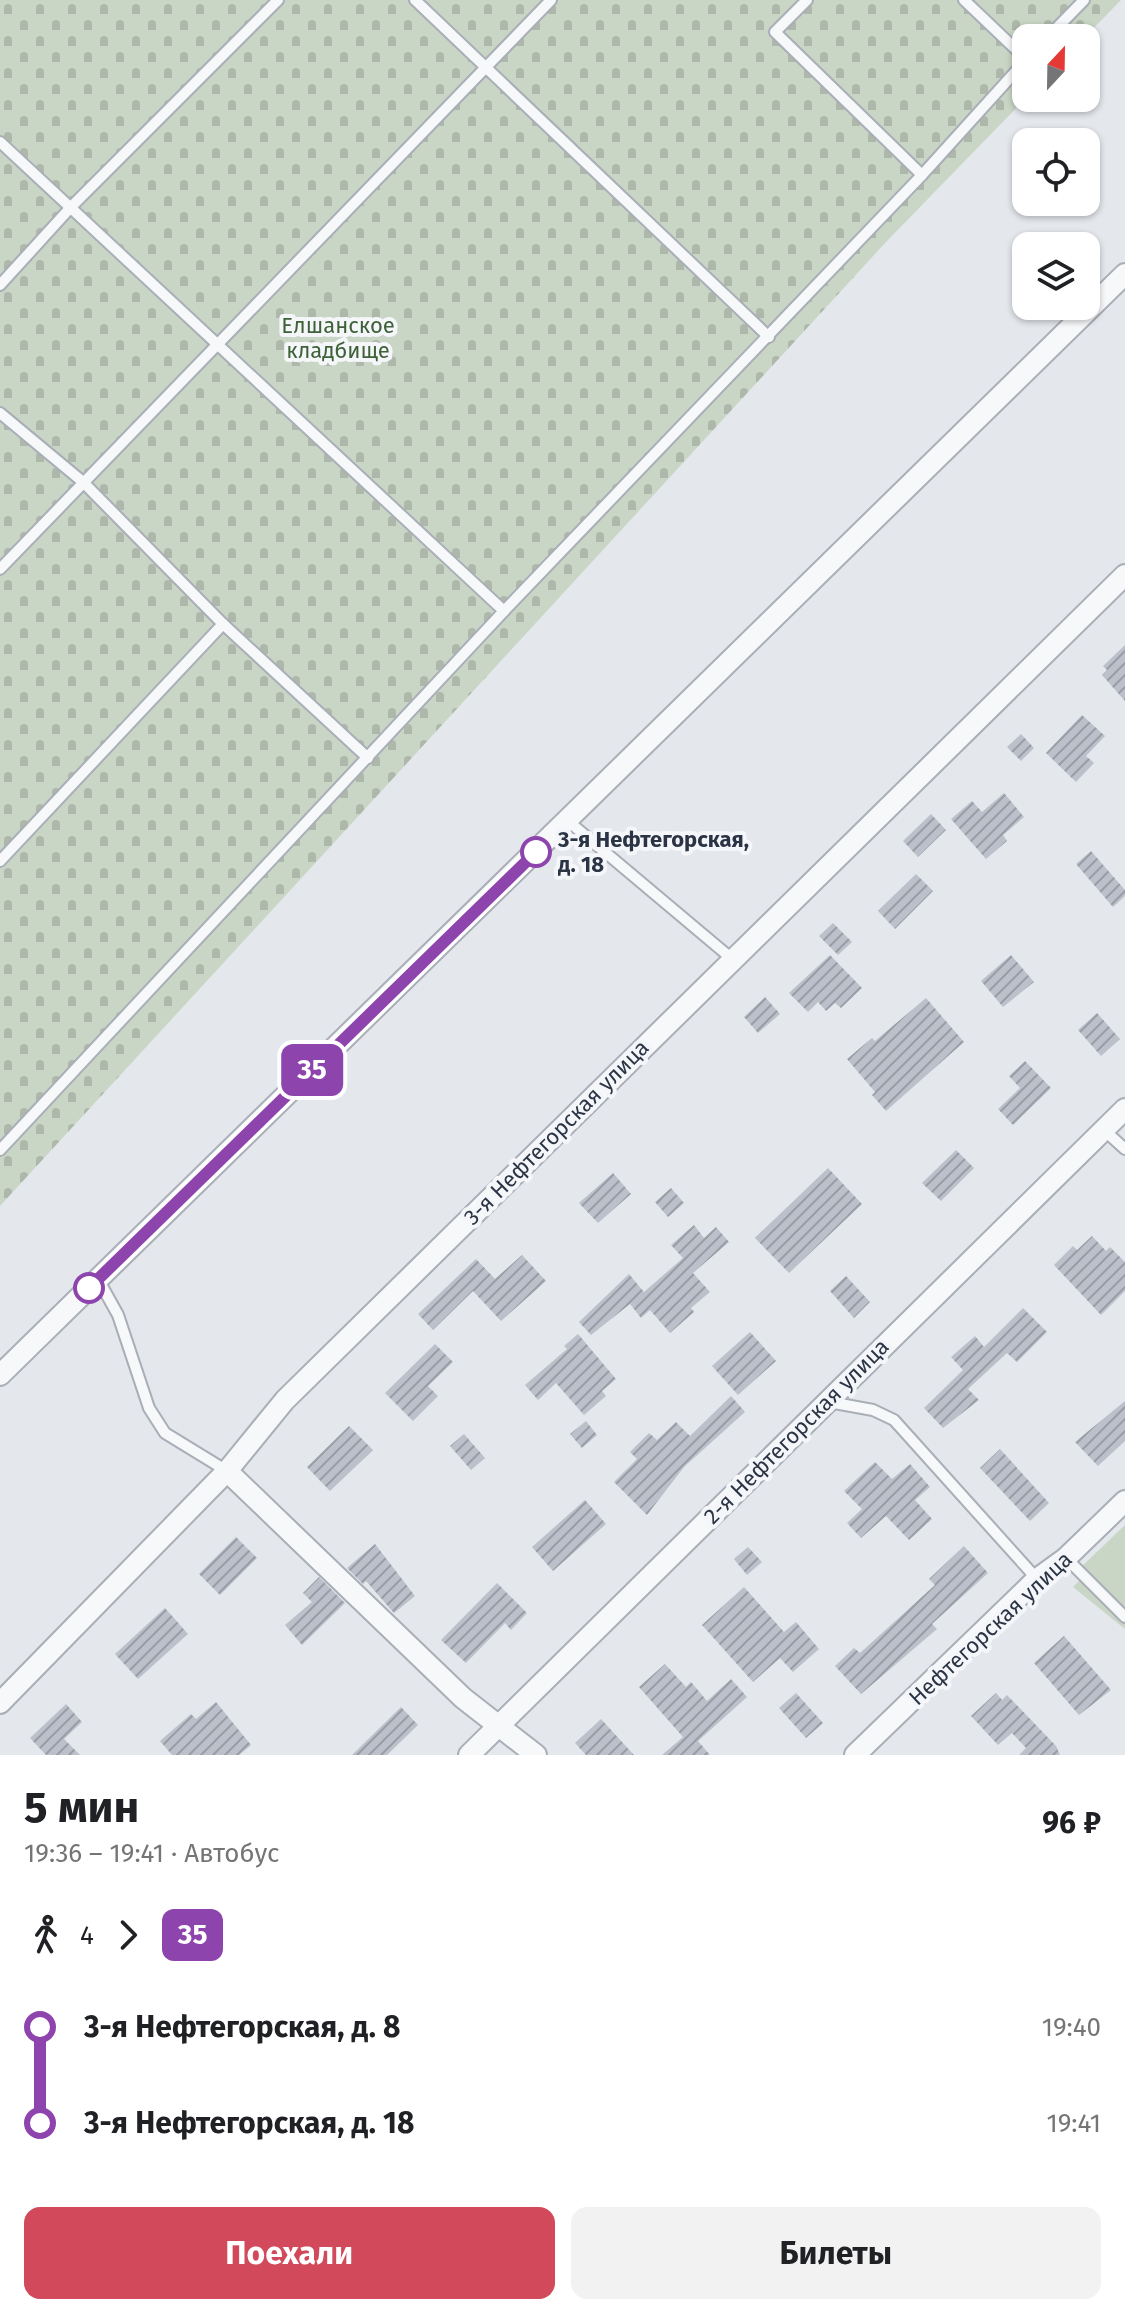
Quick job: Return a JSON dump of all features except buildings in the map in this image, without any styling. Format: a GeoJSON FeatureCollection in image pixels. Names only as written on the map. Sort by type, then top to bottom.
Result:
{"type":"FeatureCollection","features":[{"type":"Feature","properties":{"kind":"street"},"geometry":{"type":"LineString","coordinates":[[0,1375],[1125,274]]}},
{"type":"Feature","properties":{"kind":"street","name":"3-я Нефтегорская улица"},"geometry":{"type":"LineString","coordinates":[[0,1703],[227,1471],[285,1400],[731,958],[1125,575]]}},
{"type":"Feature","properties":{"kind":"street","name":"2-я Нефтегорская улица"},"geometry":{"type":"LineString","coordinates":[[469,1755],[1125,1109]]}},
{"type":"Feature","properties":{"kind":"street"},"geometry":{"type":"LineString","coordinates":[[227,1471],[463,1698],[501,1724],[536,1755]]}},
{"type":"Feature","properties":{"kind":"street","name":"Нефтегорская улица"},"geometry":{"type":"LineString","coordinates":[[855,1755],[1037,1579],[1066,1558],[1125,1501]]}},
{"type":"Feature","properties":{"kind":"lane"},"geometry":{"type":"LineString","coordinates":[[0,285],[71,207],[278,0]]}},
{"type":"Feature","properties":{"kind":"lane"},"geometry":{"type":"LineString","coordinates":[[415,0],[769,337]]}},
{"type":"Feature","properties":{"kind":"lane"},"geometry":{"type":"LineString","coordinates":[[0,569],[551,0]]}},
{"type":"Feature","properties":{"kind":"lane"},"geometry":{"type":"LineString","coordinates":[[807,0],[775,32],[922,175]]}},
{"type":"Feature","properties":{"kind":"lane"},"geometry":{"type":"LineString","coordinates":[[964,0],[1012,46]]}},
{"type":"Feature","properties":{"kind":"lane"},"geometry":{"type":"LineString","coordinates":[[1061,24],[1084,0]]}},
{"type":"Feature","properties":{"kind":"lane"},"geometry":{"type":"LineString","coordinates":[[0,1150],[504,611],[922,175],[1012,75]]}},
{"type":"Feature","properties":{"kind":"lane"},"geometry":{"type":"LineString","coordinates":[[0,142],[504,611]]}},
{"type":"Feature","properties":{"kind":"lane"},"geometry":{"type":"LineString","coordinates":[[0,413],[83,482],[223,624],[368,758]]}},
{"type":"Feature","properties":{"kind":"lane"},"geometry":{"type":"LineString","coordinates":[[0,861],[223,624]]}},
{"type":"Feature","properties":{"kind":"lane"},"geometry":{"type":"LineString","coordinates":[[568,821],[731,958]]}},
{"type":"Feature","properties":{"kind":"lane"},"geometry":{"type":"LineString","coordinates":[[1104,1130],[1125,1149]]}},
{"type":"Feature","properties":{"kind":"lane"},"geometry":{"type":"LineString","coordinates":[[98,1279],[118,1315],[149,1408],[165,1433],[227,1471]]}},
{"type":"Feature","properties":{"kind":"lane"},"geometry":{"type":"LineString","coordinates":[[826,1402],[863,1408],[894,1420],[1037,1579]]}},
{"type":"Feature","properties":{"kind":"lane"},"geometry":{"type":"LineString","coordinates":[[1066,1558],[1125,1617]]}},
{"type":"Feature","properties":{"kind":"green space","name":"Елшанское кладбище"},"geometry":{"type":"Polygon","coordinates":[[[0,0],[1121,0],[1098,24],[1012,24],[1012,112],[886,242],[0,1206],[0,0]]]}},
{"type":"Feature","properties":{"kind":"green space"},"geometry":{"type":"Polygon","coordinates":[[[1125,1525],[1125,1629],[1073,1587],[1079,1581],[1075,1573],[1125,1525]]]}},
{"type":"Feature","properties":{"kind":"bus line","name":"35"},"geometry":{"type":"LineString","coordinates":[[89,1288],[536,852]]}},
{"type":"Feature","properties":{"kind":"place","name":"3-я Нефтегорская, д. 18"},"geometry":{"type":"Point","coordinates":[536,852]}}]}
